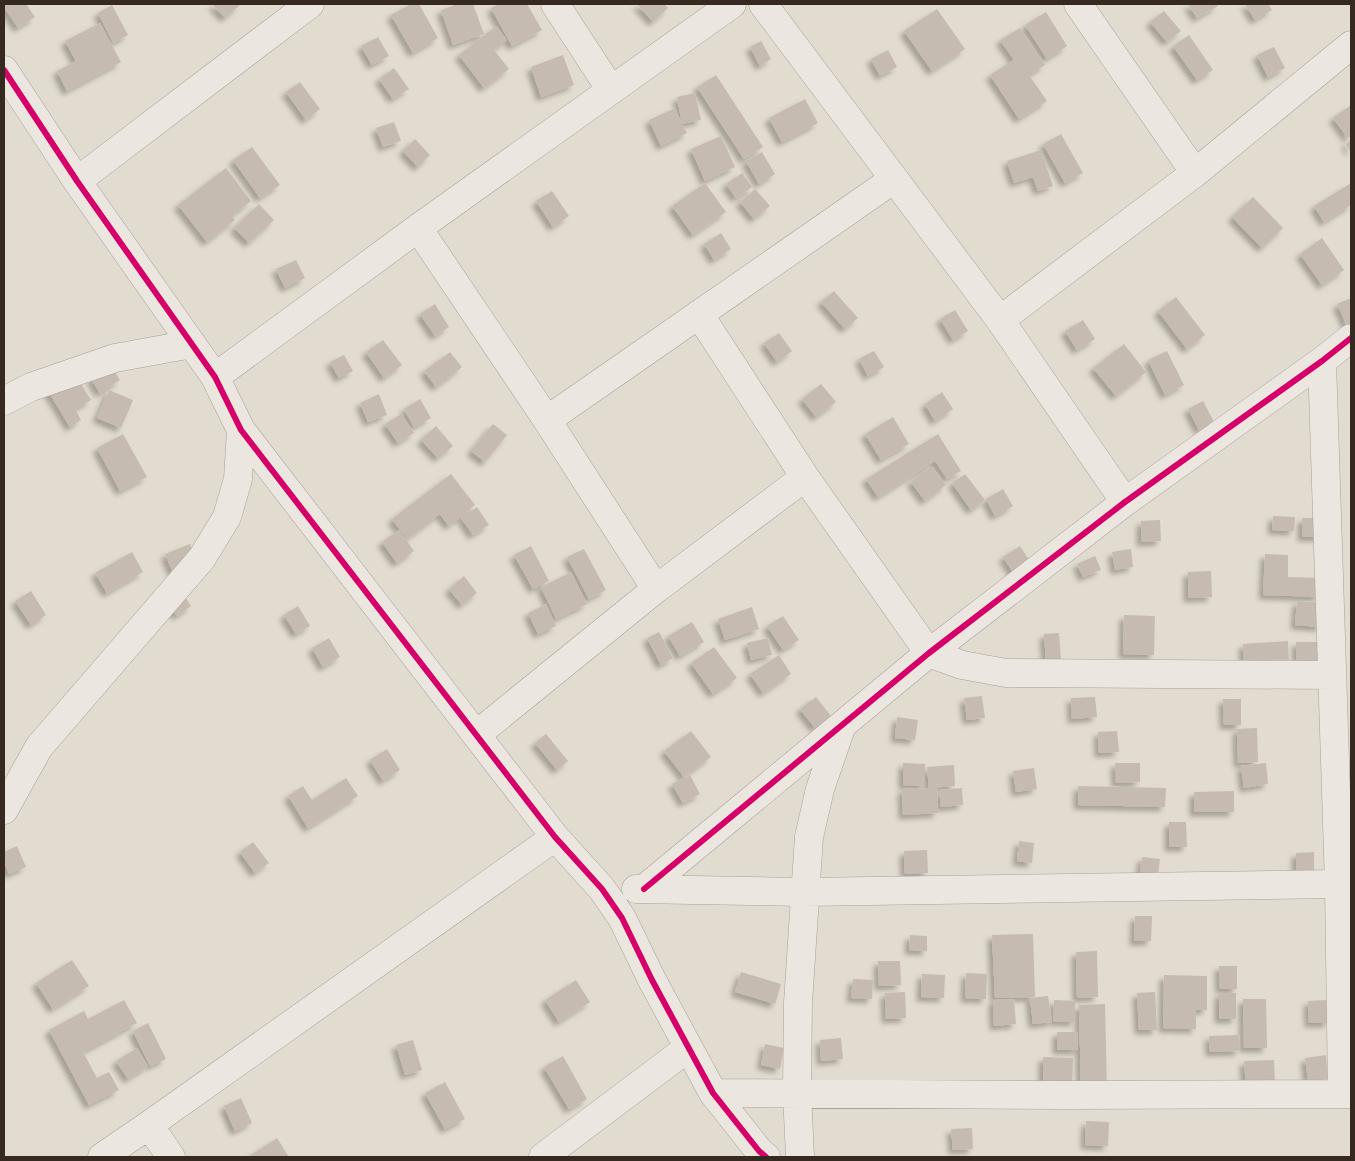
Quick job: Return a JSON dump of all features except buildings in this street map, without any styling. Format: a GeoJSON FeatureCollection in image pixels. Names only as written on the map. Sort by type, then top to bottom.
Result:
{"type":"FeatureCollection","features":[{"type":"Feature","properties":{"kind":"street"},"geometry":{"type":"LineString","coordinates":[[76,181],[310,4]]}},
{"type":"Feature","properties":{"kind":"street"},"geometry":{"type":"LineString","coordinates":[[555,4],[611,90]]}},
{"type":"Feature","properties":{"kind":"street"},"geometry":{"type":"LineString","coordinates":[[215,377],[418,228],[732,4]]}},
{"type":"Feature","properties":{"kind":"street"},"geometry":{"type":"LineString","coordinates":[[763,4],[1000,320],[1125,502]]}},
{"type":"Feature","properties":{"kind":"street"},"geometry":{"type":"LineString","coordinates":[[1078,4],[1195,172]]}},
{"type":"Feature","properties":{"kind":"street"},"geometry":{"type":"LineString","coordinates":[[1000,320],[1195,172],[1351,45]]}},
{"type":"Feature","properties":{"kind":"street"},"geometry":{"type":"LineString","coordinates":[[4,70],[76,181],[215,377],[241,430],[555,836],[602,889],[622,918],[652,980],[713,1093],[759,1151],[766,1157]]}},
{"type":"Feature","properties":{"kind":"street"},"geometry":{"type":"LineString","coordinates":[[547,420],[894,178]]}},
{"type":"Feature","properties":{"kind":"street"},"geometry":{"type":"LineString","coordinates":[[418,228],[547,420],[656,590]]}},
{"type":"Feature","properties":{"kind":"street"},"geometry":{"type":"LineString","coordinates":[[699,314],[805,478],[929,653],[962,665],[1006,673],[1332,675]]}},
{"type":"Feature","properties":{"kind":"street"},"geometry":{"type":"LineString","coordinates":[[644,889],[929,653],[1125,502],[1322,361],[1351,338]]}},
{"type":"Feature","properties":{"kind":"street"},"geometry":{"type":"LineString","coordinates":[[4,402],[31,387],[115,358],[192,344]]}},
{"type":"Feature","properties":{"kind":"street"},"geometry":{"type":"LineString","coordinates":[[713,1093],[1346,1094],[1322,361]]}},
{"type":"Feature","properties":{"kind":"street"},"geometry":{"type":"LineString","coordinates":[[4,810],[39,747],[202,558],[230,508],[238,479],[241,430]]}},
{"type":"Feature","properties":{"kind":"street"},"geometry":{"type":"LineString","coordinates":[[476,735],[656,590],[805,478]]}},
{"type":"Feature","properties":{"kind":"street"},"geometry":{"type":"LineString","coordinates":[[800,1157],[797,1093],[798,1003],[809,837],[820,789],[842,726]]}},
{"type":"Feature","properties":{"kind":"street"},"geometry":{"type":"LineString","coordinates":[[102,1157],[555,836]]}},
{"type":"Feature","properties":{"kind":"street"},"geometry":{"type":"LineString","coordinates":[[602,889],[805,892],[1339,884]]}},
{"type":"Feature","properties":{"kind":"street"},"geometry":{"type":"LineString","coordinates":[[543,1157],[688,1048]]}},
{"type":"Feature","properties":{"kind":"street"},"geometry":{"type":"LineString","coordinates":[[149,1125],[171,1157]]}},
{"type":"Feature","properties":{"kind":"cycle path"},"geometry":{"type":"LineString","coordinates":[[4,70],[77,181],[215,377],[241,430],[555,837],[602,889],[622,918],[652,980],[713,1093],[759,1151],[766,1157]]}},
{"type":"Feature","properties":{"kind":"cycle path"},"geometry":{"type":"LineString","coordinates":[[644,889],[929,653],[1125,502],[1322,361],[1351,338]]}}]}
